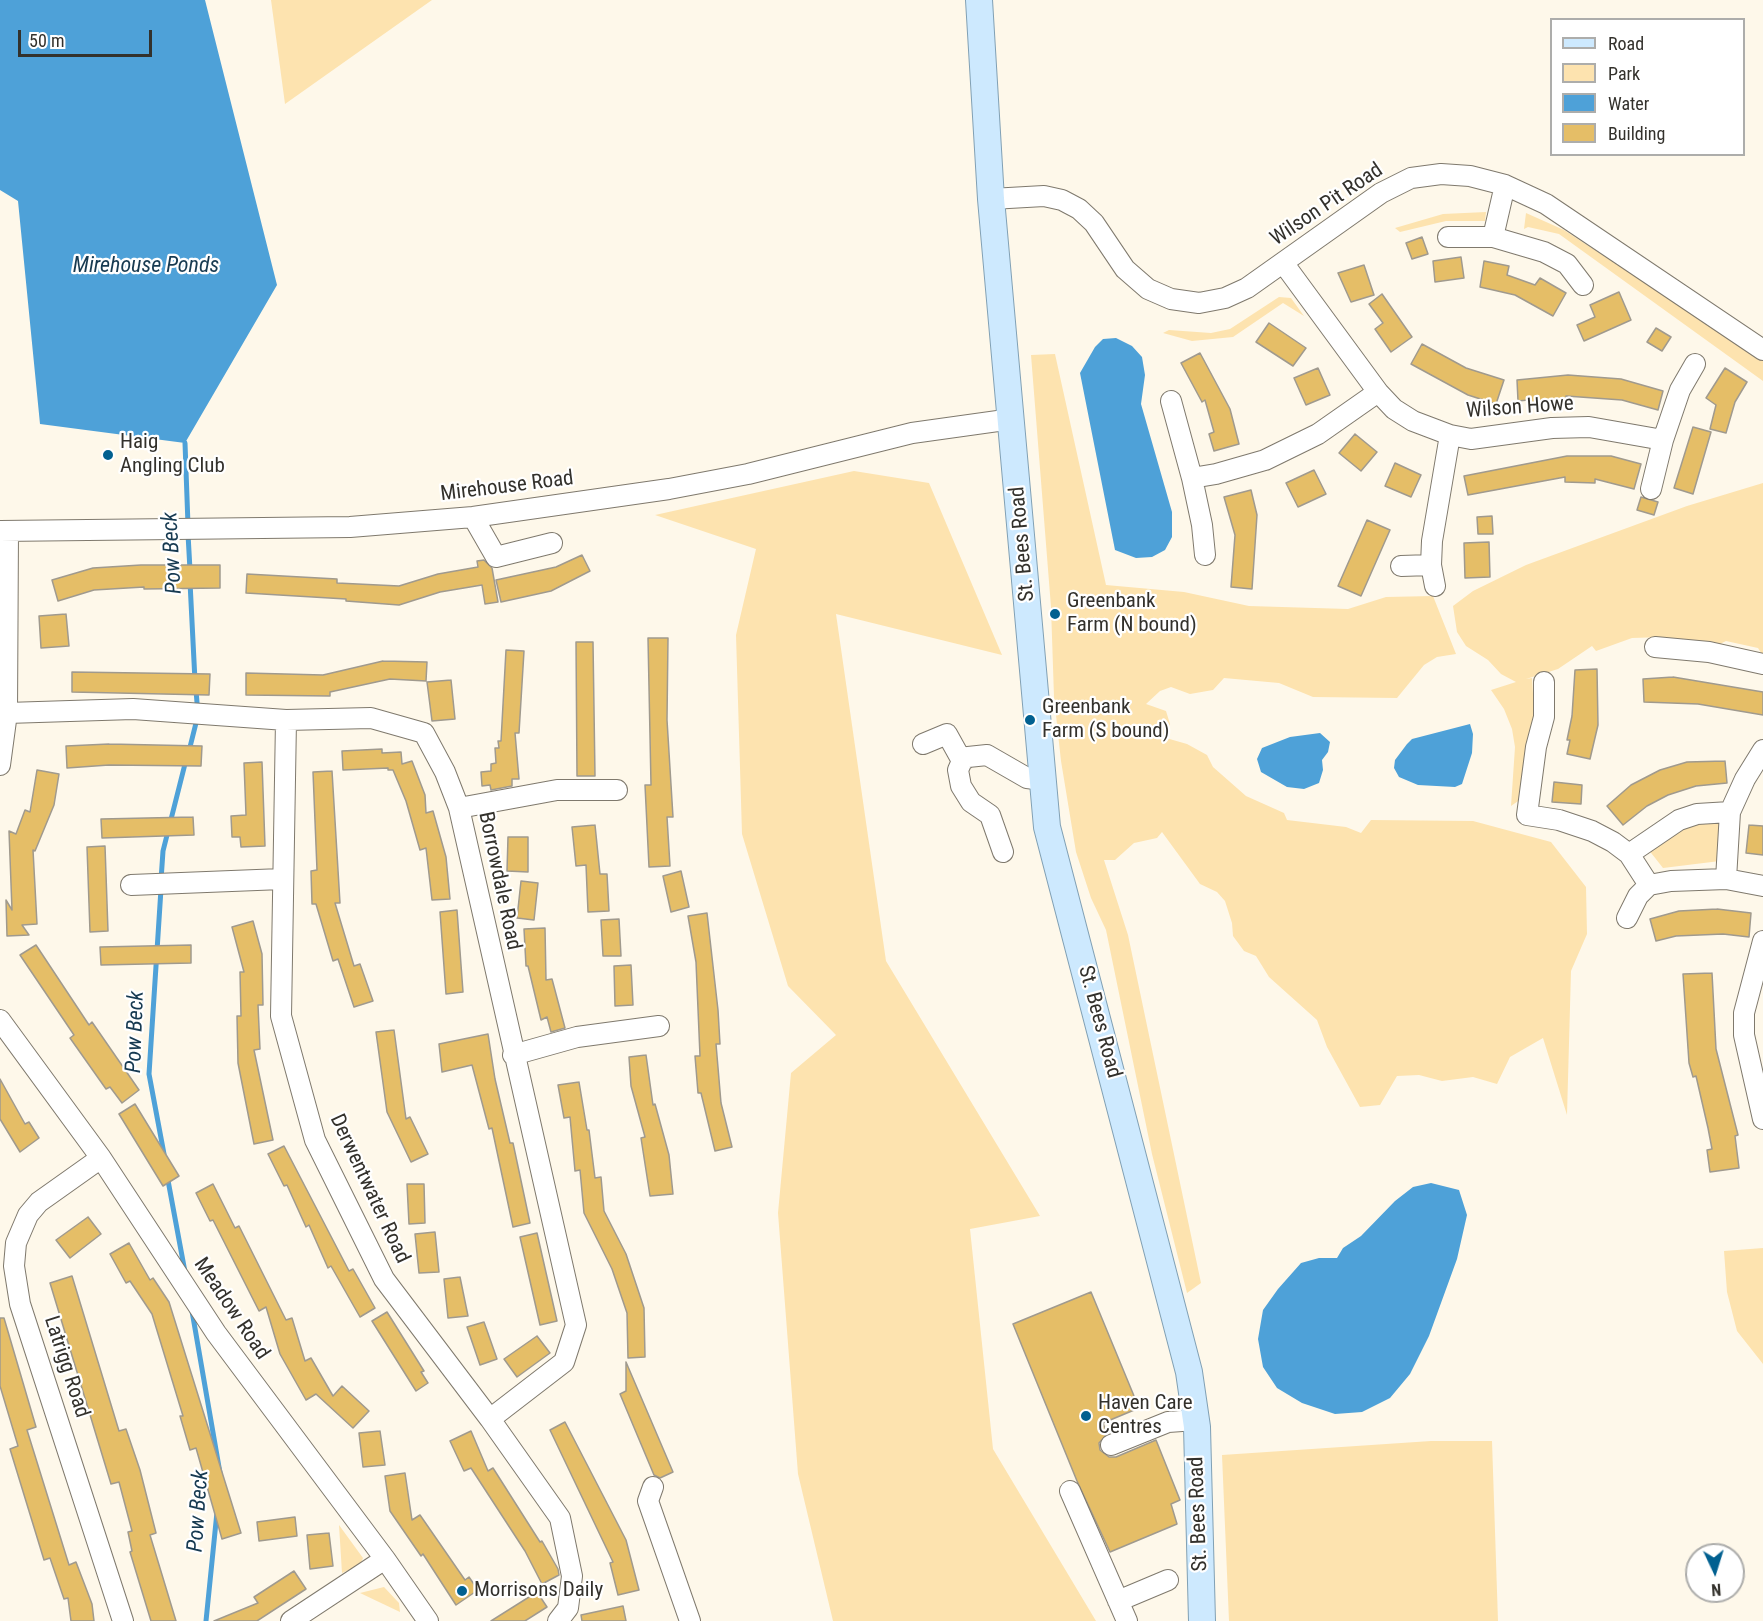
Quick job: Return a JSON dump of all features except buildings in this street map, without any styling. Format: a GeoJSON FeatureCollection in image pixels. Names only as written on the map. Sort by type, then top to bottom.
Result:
{"type":"FeatureCollection","features":[{"type":"Feature","properties":{"kind":"main road","name":"St. Bees Road"},"geometry":{"type":"LineString","coordinates":[[979,0],[991,199],[1047,827],[1183,1341],[1196,1420],[1202,1621]]}},
{"type":"Feature","properties":{"kind":"street","name":"Wilson Pit Road"},"geometry":{"type":"LineString","coordinates":[[991,199],[1044,196],[1062,200],[1079,209],[1094,223],[1125,269],[1148,289],[1171,299],[1199,303],[1225,298],[1247,288],[1284,264],[1381,193],[1411,178],[1441,174],[1470,176],[1505,185],[1546,204],[1763,350]]}},
{"type":"Feature","properties":{"kind":"street"},"geometry":{"type":"LineString","coordinates":[[1493,237],[1505,185]]}},
{"type":"Feature","properties":{"kind":"street"},"geometry":{"type":"LineString","coordinates":[[1448,237],[1493,237],[1528,246],[1567,264],[1583,285]]}},
{"type":"Feature","properties":{"kind":"street","name":"Wilson Howe"},"geometry":{"type":"LineString","coordinates":[[1284,264],[1378,392],[1394,409],[1413,421],[1450,435],[1483,438],[1552,428],[1589,428],[1663,440]]}},
{"type":"Feature","properties":{"kind":"street"},"geometry":{"type":"LineString","coordinates":[[1651,489],[1663,440],[1680,390],[1695,364]]}},
{"type":"Feature","properties":{"kind":"street"},"geometry":{"type":"LineString","coordinates":[[1192,478],[1216,474],[1265,460],[1318,434],[1378,392]]}},
{"type":"Feature","properties":{"kind":"street"},"geometry":{"type":"LineString","coordinates":[[1172,401],[1192,478],[1202,525],[1205,555]]}},
{"type":"Feature","properties":{"kind":"street","name":"Mirehouse Road"},"geometry":{"type":"LineString","coordinates":[[4,531],[351,527],[473,517],[669,489],[748,474],[912,433],[1012,419]]}},
{"type":"Feature","properties":{"kind":"street","name":"Wilson Howe"},"geometry":{"type":"LineString","coordinates":[[1435,586],[1431,565],[1432,541],[1450,435]]}},
{"type":"Feature","properties":{"kind":"street"},"geometry":{"type":"LineString","coordinates":[[473,517],[496,557],[552,543]]}},
{"type":"Feature","properties":{"kind":"street"},"geometry":{"type":"LineString","coordinates":[[0,765],[7,713],[4,531]]}},
{"type":"Feature","properties":{"kind":"street"},"geometry":{"type":"LineString","coordinates":[[1401,566],[1431,565]]}},
{"type":"Feature","properties":{"kind":"street"},"geometry":{"type":"LineString","coordinates":[[1655,647],[1709,652],[1763,664]]}},
{"type":"Feature","properties":{"kind":"street"},"geometry":{"type":"LineString","coordinates":[[1544,682],[1544,717],[1536,747],[1527,815],[1559,820],[1592,831],[1613,842],[1629,855],[1649,885]]}},
{"type":"Feature","properties":{"kind":"street","name":"Borrowdale Road"},"geometry":{"type":"LineString","coordinates":[[7,713],[133,709],[286,720],[371,718],[424,733],[445,772],[459,808],[513,1055],[576,1325],[564,1362],[490,1419]]}},
{"type":"Feature","properties":{"kind":"street","name":"Derwentwater Road"},"geometry":{"type":"LineString","coordinates":[[286,720],[281,1016],[315,1140],[384,1279],[490,1419],[560,1518],[572,1576],[568,1608],[558,1621]]}},
{"type":"Feature","properties":{"kind":"street"},"geometry":{"type":"LineString","coordinates":[[923,744],[947,734],[962,761]]}},
{"type":"Feature","properties":{"kind":"street"},"geometry":{"type":"LineString","coordinates":[[1726,879],[1730,812],[1745,779],[1763,750]]}},
{"type":"Feature","properties":{"kind":"street"},"geometry":{"type":"LineString","coordinates":[[1003,852],[990,815],[971,802],[962,786],[958,770],[962,761],[968,757],[987,755],[1027,778],[1043,780]]}},
{"type":"Feature","properties":{"kind":"street"},"geometry":{"type":"LineString","coordinates":[[459,808],[557,790],[617,790]]}},
{"type":"Feature","properties":{"kind":"street"},"geometry":{"type":"LineString","coordinates":[[1629,855],[1679,820],[1697,814],[1730,812]]}},
{"type":"Feature","properties":{"kind":"street"},"geometry":{"type":"LineString","coordinates":[[131,885],[282,879]]}},
{"type":"Feature","properties":{"kind":"street"},"geometry":{"type":"LineString","coordinates":[[1627,918],[1638,896],[1649,885],[1671,881],[1726,879],[1763,886]]}},
{"type":"Feature","properties":{"kind":"street"},"geometry":{"type":"LineString","coordinates":[[1763,940],[1747,1002],[1744,1024],[1747,1054],[1763,1117]]}},
{"type":"Feature","properties":{"kind":"street","name":"Meadow Road"},"geometry":{"type":"LineString","coordinates":[[0,1020],[101,1158],[216,1334],[385,1558],[428,1621]]}},
{"type":"Feature","properties":{"kind":"street"},"geometry":{"type":"LineString","coordinates":[[513,1055],[578,1037],[659,1026]]}},
{"type":"Feature","properties":{"kind":"street","name":"Latrigg Road"},"geometry":{"type":"LineString","coordinates":[[101,1158],[39,1202],[28,1215],[7,1266],[123,1621]]}},
{"type":"Feature","properties":{"kind":"street"},"geometry":{"type":"LineString","coordinates":[[1111,1445],[1168,1422],[1196,1420]]}},
{"type":"Feature","properties":{"kind":"street"},"geometry":{"type":"LineString","coordinates":[[653,1487],[648,1501],[690,1621]]}},
{"type":"Feature","properties":{"kind":"street"},"geometry":{"type":"LineString","coordinates":[[1070,1491],[1127,1621]]}},
{"type":"Feature","properties":{"kind":"street"},"geometry":{"type":"LineString","coordinates":[[291,1621],[385,1558]]}},
{"type":"Feature","properties":{"kind":"street"},"geometry":{"type":"LineString","coordinates":[[1118,1601],[1168,1580]]}},
{"type":"Feature","properties":{"kind":"green space"},"geometry":{"type":"Polygon","coordinates":[[[271,0],[432,0],[285,104],[271,0]]]}},
{"type":"Feature","properties":{"kind":"green space"},"geometry":{"type":"Polygon","coordinates":[[[1486,212],[1485,221],[1446,221],[1400,232],[1395,228],[1443,214],[1486,212]]]}},
{"type":"Feature","properties":{"kind":"green space"},"geometry":{"type":"Polygon","coordinates":[[[1526,213],[1564,230],[1763,360],[1763,381],[1559,234],[1528,227],[1524,229],[1526,213]]]}},
{"type":"Feature","properties":{"kind":"green space"},"geometry":{"type":"Polygon","coordinates":[[[1279,297],[1291,298],[1304,316],[1283,303],[1233,337],[1192,341],[1163,333],[1169,330],[1211,333],[1230,329],[1279,297]]]}},
{"type":"Feature","properties":{"kind":"green space"},"geometry":{"type":"Polygon","coordinates":[[[1055,354],[1106,585],[1184,592],[1249,606],[1348,609],[1386,597],[1433,596],[1456,654],[1437,657],[1424,665],[1397,698],[1313,697],[1279,683],[1224,678],[1213,690],[1190,694],[1171,687],[1160,691],[1146,704],[1166,711],[1170,724],[1166,738],[1187,744],[1207,755],[1213,767],[1246,796],[1284,813],[1287,820],[1346,827],[1361,833],[1371,820],[1473,821],[1551,842],[1586,887],[1587,934],[1571,971],[1567,1115],[1543,1038],[1510,1057],[1497,1084],[1473,1077],[1442,1081],[1419,1075],[1397,1076],[1380,1105],[1360,1107],[1327,1047],[1317,1020],[1269,977],[1256,956],[1244,951],[1233,936],[1232,923],[1225,901],[1217,892],[1200,884],[1162,832],[1157,838],[1134,843],[1115,860],[1104,860],[1128,935],[1201,1283],[1187,1293],[1152,1154],[1106,930],[1091,898],[1076,852],[1061,761],[1054,697],[1051,607],[1031,355],[1055,354]]]}},
{"type":"Feature","properties":{"kind":"green space"},"geometry":{"type":"Polygon","coordinates":[[[854,471],[929,483],[1002,655],[836,614],[886,961],[1040,1216],[970,1229],[993,1449],[1096,1621],[833,1621],[798,1474],[778,1213],[791,1073],[836,1035],[788,986],[742,834],[736,635],[756,549],[655,515],[854,471]]]}},
{"type":"Feature","properties":{"kind":"green space"},"geometry":{"type":"Polygon","coordinates":[[[1763,483],[1763,656],[1758,648],[1726,641],[1714,647],[1671,643],[1664,637],[1632,638],[1596,651],[1592,646],[1558,669],[1526,679],[1532,678],[1533,694],[1538,699],[1521,799],[1511,806],[1515,747],[1512,729],[1504,709],[1491,690],[1516,682],[1501,674],[1488,660],[1466,646],[1457,632],[1453,606],[1473,591],[1526,565],[1687,506],[1763,483]]]}},
{"type":"Feature","properties":{"kind":"green space"},"geometry":{"type":"Polygon","coordinates":[[[1719,822],[1721,825],[1720,861],[1663,868],[1648,849],[1685,824],[1719,822]]]}},
{"type":"Feature","properties":{"kind":"green space"},"geometry":{"type":"Polygon","coordinates":[[[1763,1248],[1763,1364],[1737,1331],[1727,1292],[1724,1251],[1763,1248]]]}},
{"type":"Feature","properties":{"kind":"green space"},"geometry":{"type":"Polygon","coordinates":[[[1431,1441],[1492,1441],[1498,1621],[1229,1621],[1222,1455],[1431,1441]]]}},
{"type":"Feature","properties":{"kind":"green space"},"geometry":{"type":"Polygon","coordinates":[[[339,1525],[363,1558],[360,1565],[342,1573],[339,1525]]]}},
{"type":"Feature","properties":{"kind":"green space"},"geometry":{"type":"Polygon","coordinates":[[[384,1587],[399,1603],[400,1612],[360,1593],[384,1587]]]}},
{"type":"Feature","properties":{"kind":"water","name":"Mirehouse Ponds"},"geometry":{"type":"Polygon","coordinates":[[[0,0],[205,0],[277,285],[185,443],[40,424],[18,201],[0,190],[0,0]]]}},
{"type":"Feature","properties":{"kind":"water"},"geometry":{"type":"Polygon","coordinates":[[[1116,338],[1132,346],[1142,357],[1145,375],[1141,404],[1172,512],[1172,537],[1165,550],[1152,557],[1136,558],[1115,550],[1080,373],[1095,347],[1103,339],[1116,338]]]}},
{"type":"Feature","properties":{"kind":"water"},"geometry":{"type":"Polygon","coordinates":[[[1470,724],[1473,734],[1472,753],[1462,784],[1455,787],[1418,785],[1399,777],[1394,768],[1395,760],[1412,739],[1470,724]]]}},
{"type":"Feature","properties":{"kind":"water"},"geometry":{"type":"Polygon","coordinates":[[[1320,733],[1330,742],[1328,752],[1322,760],[1323,770],[1319,783],[1304,789],[1287,787],[1261,772],[1257,759],[1262,748],[1290,737],[1320,733]]]}},
{"type":"Feature","properties":{"kind":"water"},"geometry":{"type":"Polygon","coordinates":[[[1431,1183],[1459,1190],[1467,1215],[1457,1259],[1429,1336],[1410,1374],[1390,1398],[1362,1412],[1335,1414],[1302,1403],[1277,1388],[1263,1367],[1258,1339],[1263,1310],[1278,1289],[1301,1263],[1319,1258],[1337,1258],[1343,1248],[1361,1236],[1395,1201],[1413,1187],[1431,1183]]]}},
{"type":"Feature","properties":{"kind":"waterway","name":"Pow Beck"},"geometry":{"type":"LineString","coordinates":[[185,443],[188,525]]}},
{"type":"Feature","properties":{"kind":"waterway","name":"Pow Beck"},"geometry":{"type":"LineString","coordinates":[[188,534],[190,570]]}},
{"type":"Feature","properties":{"kind":"waterway","name":"Pow Beck"},"geometry":{"type":"LineString","coordinates":[[190,582],[195,681]]}},
{"type":"Feature","properties":{"kind":"waterway","name":"Pow Beck"},"geometry":{"type":"LineString","coordinates":[[189,751],[198,715],[196,690]]}},
{"type":"Feature","properties":{"kind":"waterway","name":"Pow Beck"},"geometry":{"type":"LineString","coordinates":[[161,880],[163,851],[186,760]]}},
{"type":"Feature","properties":{"kind":"waterway","name":"Pow Beck"},"geometry":{"type":"LineString","coordinates":[[161,889],[149,1074],[164,1154]]}},
{"type":"Feature","properties":{"kind":"waterway","name":"Pow Beck"},"geometry":{"type":"LineString","coordinates":[[167,1175],[185,1272]]}},
{"type":"Feature","properties":{"kind":"waterway","name":"Pow Beck"},"geometry":{"type":"LineString","coordinates":[[192,1311],[220,1473]]}},
{"type":"Feature","properties":{"kind":"waterway","name":"Pow Beck"},"geometry":{"type":"LineString","coordinates":[[206,1621],[217,1512]]}},
{"type":"Feature","properties":{"kind":"place","name":"Haig Angling Club"},"geometry":{"type":"Point","coordinates":[108,455]}},
{"type":"Feature","properties":{"kind":"place","name":"Greenbank Farm (N bound)"},"geometry":{"type":"Point","coordinates":[1055,614]}},
{"type":"Feature","properties":{"kind":"place","name":"Greenbank Farm (S bound)"},"geometry":{"type":"Point","coordinates":[1030,720]}},
{"type":"Feature","properties":{"kind":"place","name":"Haven Care Centres"},"geometry":{"type":"Point","coordinates":[1086,1416]}},
{"type":"Feature","properties":{"kind":"place","name":"Morrisons Daily"},"geometry":{"type":"Point","coordinates":[462,1591]}}]}
